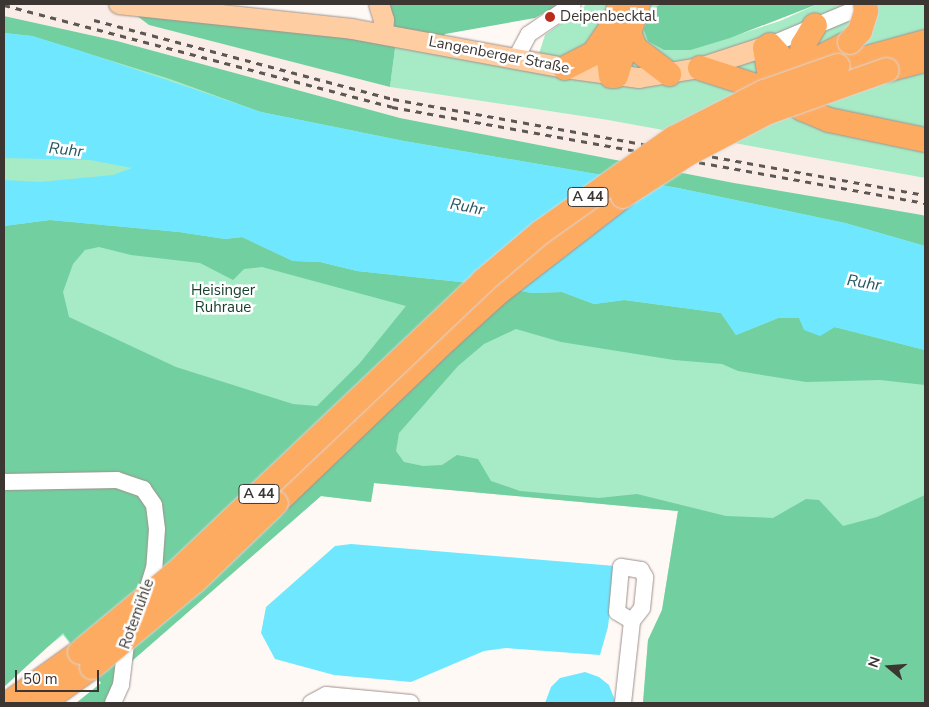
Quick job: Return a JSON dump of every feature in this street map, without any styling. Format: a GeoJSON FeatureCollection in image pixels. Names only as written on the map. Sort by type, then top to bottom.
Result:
{"type":"FeatureCollection","features":[{"type":"Feature","properties":{"kind":"highway"},"geometry":{"type":"LineString","coordinates":[[565,68],[594,53],[638,4]]}},
{"type":"Feature","properties":{"kind":"highway"},"geometry":{"type":"LineString","coordinates":[[771,92],[850,42],[860,31],[866,11],[866,4]]}},
{"type":"Feature","properties":{"kind":"highway"},"geometry":{"type":"LineString","coordinates":[[621,21],[640,53],[669,74]]}},
{"type":"Feature","properties":{"kind":"highway"},"geometry":{"type":"LineString","coordinates":[[613,76],[621,21]]}},
{"type":"Feature","properties":{"kind":"highway"},"geometry":{"type":"LineString","coordinates":[[798,79],[803,45],[815,25]]}},
{"type":"Feature","properties":{"kind":"highway","name":"A 44"},"geometry":{"type":"LineString","coordinates":[[42,703],[181,568],[477,288],[541,232],[674,138],[771,92],[838,66],[925,42]]}},
{"type":"Feature","properties":{"kind":"highway"},"geometry":{"type":"LineString","coordinates":[[767,46],[771,92]]}},
{"type":"Feature","properties":{"kind":"highway"},"geometry":{"type":"LineString","coordinates":[[767,46],[798,79],[831,105],[925,126]]}},
{"type":"Feature","properties":{"kind":"highway","name":"A 44"},"geometry":{"type":"LineString","coordinates":[[9,703],[86,660],[194,581],[446,340],[506,287],[623,196],[688,154],[766,113],[887,70],[925,60]]}},
{"type":"Feature","properties":{"kind":"highway"},"geometry":{"type":"LineString","coordinates":[[700,68],[771,92],[817,116],[925,140]]}},
{"type":"Feature","properties":{"kind":"highway"},"geometry":{"type":"LineString","coordinates":[[59,703],[86,660]]}},
{"type":"Feature","properties":{"kind":"main road","name":"Langenberger Straße"},"geometry":{"type":"LineString","coordinates":[[119,4],[212,7],[383,34],[613,76],[639,78],[700,68],[767,46]]}},
{"type":"Feature","properties":{"kind":"main road"},"geometry":{"type":"LineString","coordinates":[[380,4],[384,20],[383,34]]}},
{"type":"Feature","properties":{"kind":"street"},"geometry":{"type":"LineString","coordinates":[[516,58],[529,34],[572,4]]}},
{"type":"Feature","properties":{"kind":"street","name":"Langenberger Straße"},"geometry":{"type":"LineString","coordinates":[[767,46],[866,4]]}},
{"type":"Feature","properties":{"kind":"street","name":"Rotemühle"},"geometry":{"type":"LineString","coordinates":[[4,482],[123,481],[138,486],[151,499],[157,529],[154,568],[124,643],[121,685],[113,703]]}},
{"type":"Feature","properties":{"kind":"street"},"geometry":{"type":"LineString","coordinates":[[624,703],[632,621]]}},
{"type":"Feature","properties":{"kind":"street"},"geometry":{"type":"LineString","coordinates":[[311,703],[326,695],[411,703]]}},
{"type":"Feature","properties":{"kind":"shaded area"},"geometry":{"type":"Polygon","coordinates":[[[4,4],[101,4],[128,9],[149,25],[390,87],[608,120],[925,178],[925,216],[734,183],[400,118],[117,41],[4,16],[4,4]]]}},
{"type":"Feature","properties":{"kind":"green space"},"geometry":{"type":"Polygon","coordinates":[[[380,4],[560,4],[535,18],[445,34],[439,44],[384,33],[380,4]]]}},
{"type":"Feature","properties":{"kind":"green space"},"geometry":{"type":"Polygon","coordinates":[[[587,4],[661,4],[652,9],[691,50],[780,21],[818,4],[925,4],[925,178],[608,120],[390,87],[396,41],[534,69],[545,35],[587,4]]]}},
{"type":"Feature","properties":{"kind":"green space"},"geometry":{"type":"Polygon","coordinates":[[[661,4],[818,4],[730,38],[691,50],[664,50],[648,41],[644,30],[652,9],[661,4]]]}},
{"type":"Feature","properties":{"kind":"green space"},"geometry":{"type":"Polygon","coordinates":[[[128,9],[396,41],[390,87],[149,25],[128,9]]]}},
{"type":"Feature","properties":{"kind":"green space"},"geometry":{"type":"Polygon","coordinates":[[[4,16],[117,41],[400,118],[734,183],[922,215],[925,216],[925,246],[845,223],[678,188],[404,141],[261,112],[170,79],[32,36],[4,33],[4,16]]]}},
{"type":"Feature","properties":{"kind":"green space","name":"Heisinger Ruhraue"},"geometry":{"type":"Polygon","coordinates":[[[4,17],[392,118],[733,186],[925,217],[925,703],[643,703],[648,640],[662,610],[678,511],[374,483],[371,502],[321,496],[133,660],[117,703],[63,635],[4,680],[4,17]]]}},
{"type":"Feature","properties":{"kind":"green space"},"geometry":{"type":"Polygon","coordinates":[[[50,220],[179,232],[225,239],[242,237],[293,261],[320,262],[357,271],[489,285],[532,293],[562,292],[594,304],[624,300],[721,313],[736,335],[778,318],[799,318],[925,350],[925,385],[880,380],[806,382],[738,371],[722,364],[674,360],[561,342],[516,329],[484,344],[458,366],[399,433],[396,451],[404,462],[423,466],[442,465],[457,455],[478,459],[491,481],[520,491],[599,498],[637,494],[726,516],[773,518],[806,499],[819,500],[843,526],[877,517],[925,495],[925,703],[643,703],[648,640],[662,610],[678,511],[374,483],[371,502],[321,496],[133,660],[106,703],[76,703],[101,683],[63,633],[4,687],[4,226],[50,220]],[[99,247],[85,250],[73,264],[63,292],[69,317],[176,367],[293,404],[317,406],[359,364],[406,306],[262,267],[244,269],[233,280],[200,263],[131,255],[99,247]]]}},
{"type":"Feature","properties":{"kind":"water","name":"Ruhr"},"geometry":{"type":"Polygon","coordinates":[[[4,33],[32,36],[78,50],[261,112],[404,141],[678,188],[845,223],[925,246],[925,350],[835,327],[820,336],[804,330],[799,318],[778,318],[736,335],[721,313],[625,300],[594,304],[562,292],[532,293],[489,285],[357,271],[320,262],[293,261],[242,237],[225,239],[179,232],[50,220],[4,226],[4,180],[40,182],[113,175],[132,168],[90,160],[4,158],[4,33]]]}},
{"type":"Feature","properties":{"kind":"water"},"geometry":{"type":"Polygon","coordinates":[[[351,544],[615,566],[608,627],[600,655],[506,648],[484,651],[411,682],[334,675],[275,659],[261,633],[266,607],[335,546],[351,544]]]}},
{"type":"Feature","properties":{"kind":"water"},"geometry":{"type":"Polygon","coordinates":[[[585,672],[599,677],[609,685],[616,703],[545,703],[551,687],[560,678],[585,672]]]}},
{"type":"Feature","properties":{"kind":"railway"},"geometry":{"type":"LineString","coordinates":[[4,5],[392,107],[925,203]]}},
{"type":"Feature","properties":{"kind":"railway"},"geometry":{"type":"LineString","coordinates":[[94,20],[393,99],[925,195]]}},
{"type":"Feature","properties":{"kind":"place","name":"Deipenbecktal"},"geometry":{"type":"Point","coordinates":[550,17]}}]}
